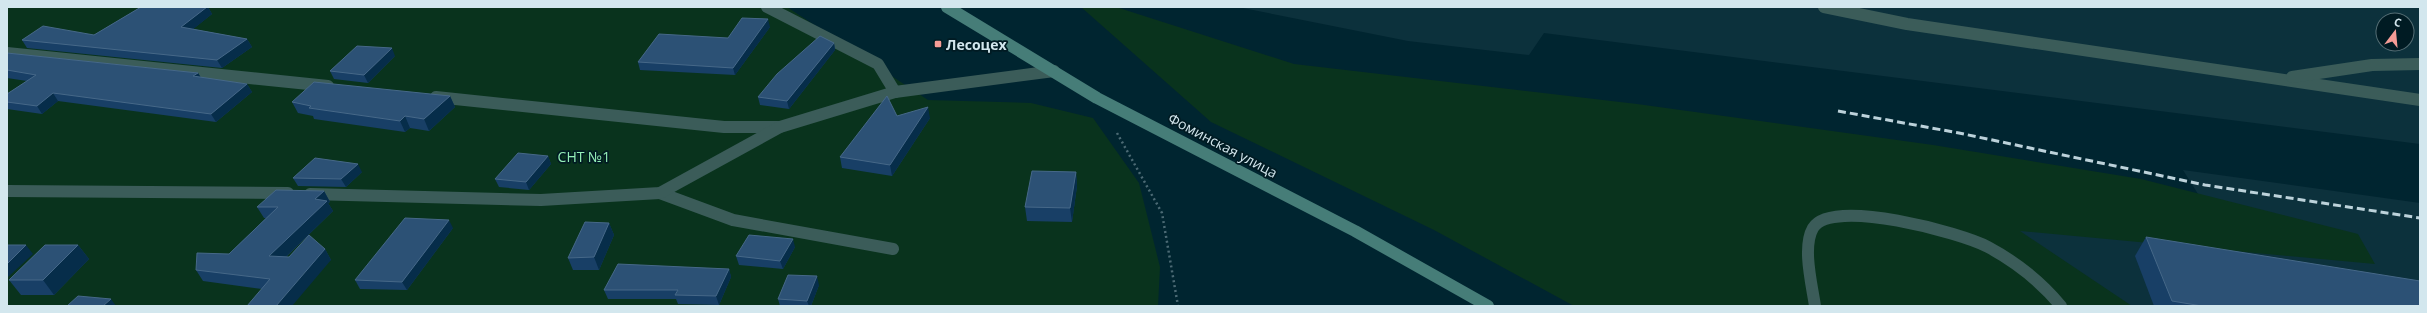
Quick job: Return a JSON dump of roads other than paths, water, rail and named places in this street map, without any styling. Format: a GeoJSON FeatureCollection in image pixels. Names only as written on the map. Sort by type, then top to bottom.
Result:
{"type":"FeatureCollection","features":[{"type":"Feature","properties":{"kind":"street"},"geometry":{"type":"LineString","coordinates":[[767,7],[878,64],[895,92]]}},
{"type":"Feature","properties":{"kind":"street","name":"Фоминская улица"},"geometry":{"type":"LineString","coordinates":[[946,7],[1097,98],[1356,231],[1488,306]]}},
{"type":"Feature","properties":{"kind":"street"},"geometry":{"type":"LineString","coordinates":[[1824,7],[1907,24],[2420,100]]}},
{"type":"Feature","properties":{"kind":"street"},"geometry":{"type":"LineString","coordinates":[[7,52],[338,87]]}},
{"type":"Feature","properties":{"kind":"street"},"geometry":{"type":"LineString","coordinates":[[2280,79],[2375,64],[2420,64]]}},
{"type":"Feature","properties":{"kind":"street"},"geometry":{"type":"LineString","coordinates":[[660,193],[780,127],[895,92],[1054,71]]}},
{"type":"Feature","properties":{"kind":"street"},"geometry":{"type":"LineString","coordinates":[[424,96],[724,127],[780,127]]}},
{"type":"Feature","properties":{"kind":"street"},"geometry":{"type":"LineString","coordinates":[[7,191],[244,192],[540,200],[660,193],[733,220],[893,249]]}},
{"type":"Feature","properties":{"kind":"street"},"geometry":{"type":"LineString","coordinates":[[1814,306],[1808,237],[1814,224],[1831,216],[1855,214],[1950,231],[1978,242],[2004,256],[2036,280],[2050,292],[2061,306]]}},
{"type":"Feature","properties":{"kind":"railway"},"geometry":{"type":"LineString","coordinates":[[1838,111],[1959,133],[2205,185],[2420,218]]}},
{"type":"Feature","properties":{"kind":"place","name":"Лесоцех"},"geometry":{"type":"Point","coordinates":[938,44]}},
{"type":"Feature","properties":{"kind":"park label","name":"СНТ №1"},"geometry":{"type":"Point","coordinates":[584,156]}}]}
